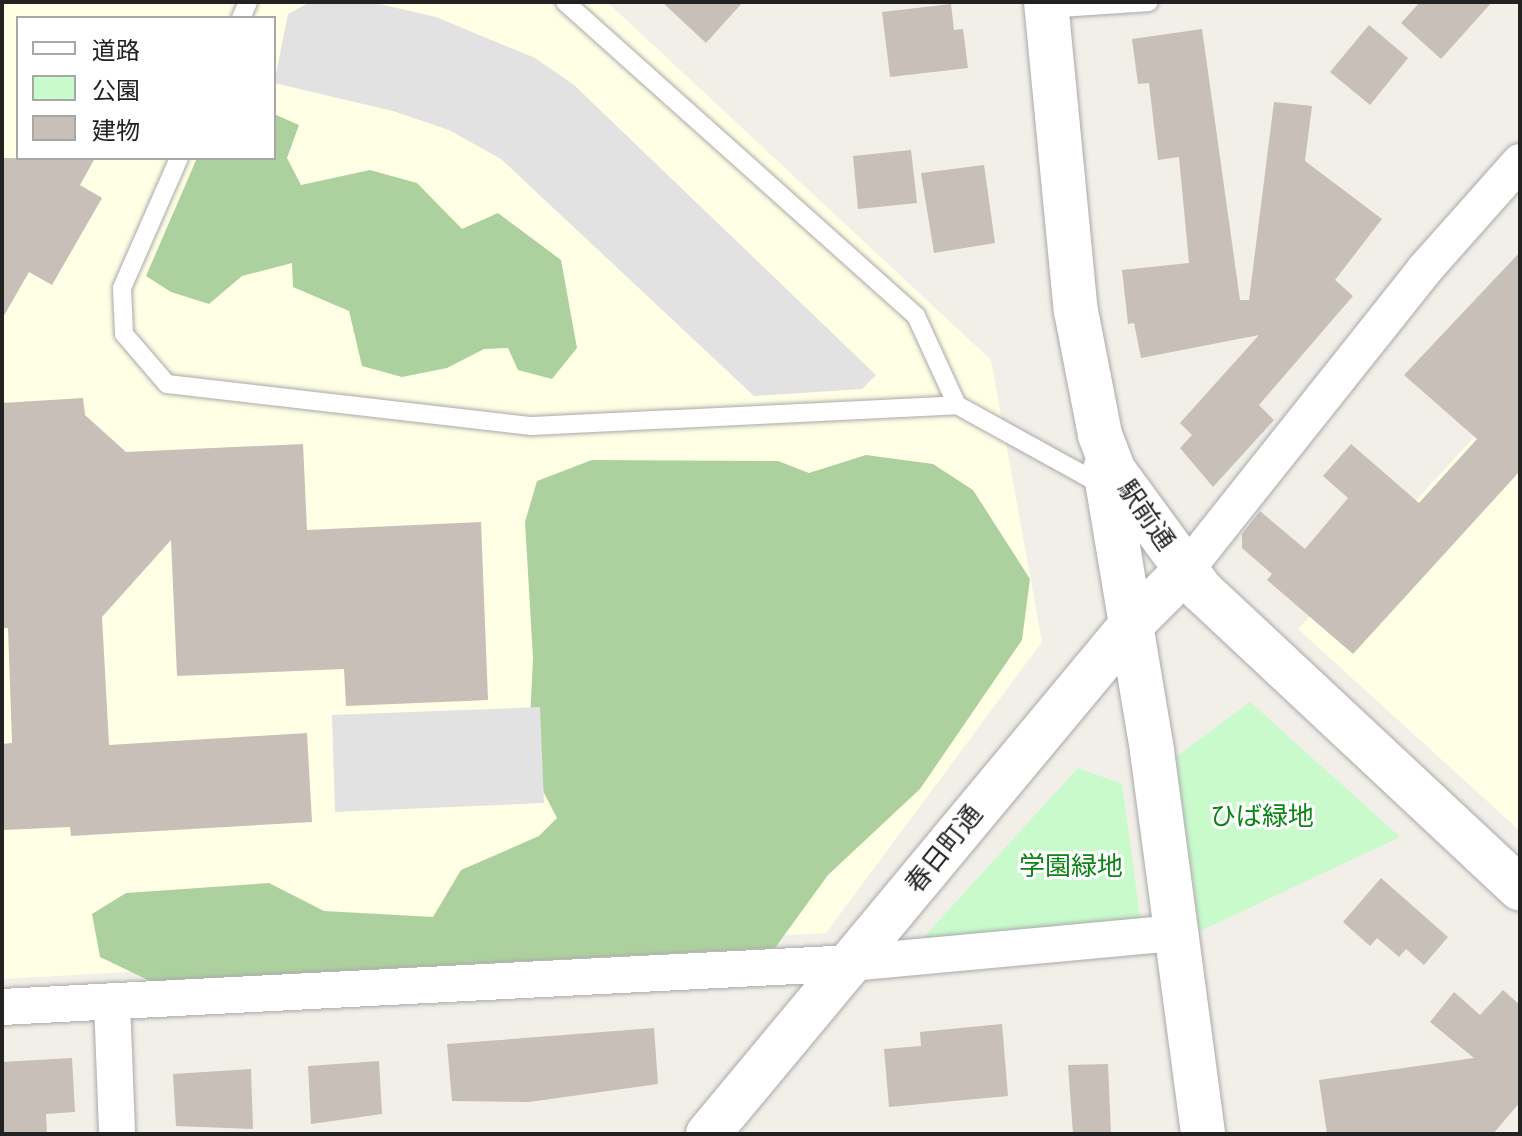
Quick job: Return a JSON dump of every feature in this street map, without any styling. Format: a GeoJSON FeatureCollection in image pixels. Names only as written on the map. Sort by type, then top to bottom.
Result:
{"type":"FeatureCollection","features":[{"type":"Feature","properties":{"kind":"street","name":"駅前通"},"geometry":{"type":"LineString","coordinates":[[1047,6],[1076,311],[1100,435],[1129,497],[1185,571],[1520,889]]}},
{"type":"Feature","properties":{"kind":"street"},"geometry":{"type":"LineString","coordinates":[[1185,571],[1425,269],[1520,162]]}},
{"type":"Feature","properties":{"kind":"street"},"geometry":{"type":"LineString","coordinates":[[1100,435],[1178,933],[1203,1134]]}},
{"type":"Feature","properties":{"kind":"street","name":"春日町通"},"geometry":{"type":"LineString","coordinates":[[708,1134],[1132,624],[1185,571]]}},
{"type":"Feature","properties":{"kind":"street"},"geometry":{"type":"LineString","coordinates":[[2,1007],[852,963],[1178,933]]}},
{"type":"Feature","properties":{"kind":"street"},"geometry":{"type":"LineString","coordinates":[[112,1001],[117,1134]]}},
{"type":"Feature","properties":{"kind":"lane"},"geometry":{"type":"LineString","coordinates":[[565,2],[916,316],[957,405]]}},
{"type":"Feature","properties":{"kind":"lane"},"geometry":{"type":"LineString","coordinates":[[1047,6],[1149,2]]}},
{"type":"Feature","properties":{"kind":"lane"},"geometry":{"type":"LineString","coordinates":[[178,160],[122,288],[124,334],[167,384],[532,426],[957,405],[1109,488]]}},
{"type":"Feature","properties":{"kind":"shaded area"},"geometry":{"type":"Polygon","coordinates":[[[2,2],[607,2],[991,360],[1042,642],[826,933],[2,979],[2,2]]]}},
{"type":"Feature","properties":{"kind":"shaded area"},"geometry":{"type":"Polygon","coordinates":[[[310,2],[371,2],[436,17],[535,58],[574,85],[876,375],[862,389],[754,396],[501,159],[449,130],[393,111],[276,83],[288,14],[310,2]]]}},
{"type":"Feature","properties":{"kind":"shaded area"},"geometry":{"type":"Polygon","coordinates":[[[1520,387],[1520,831],[1298,629],[1520,387]]]}},
{"type":"Feature","properties":{"kind":"shaded area"},"geometry":{"type":"Polygon","coordinates":[[[540,707],[544,803],[335,812],[332,715],[540,707]]]}},
{"type":"Feature","properties":{"kind":"green space"},"geometry":{"type":"Polygon","coordinates":[[[276,115],[299,125],[287,158],[301,185],[370,170],[417,183],[462,229],[498,213],[561,260],[577,348],[552,379],[518,370],[508,348],[484,349],[447,368],[402,377],[362,366],[349,311],[293,287],[292,263],[242,276],[209,304],[171,292],[146,276],[196,160],[276,160],[276,115]]]}},
{"type":"Feature","properties":{"kind":"green space"},"geometry":{"type":"Polygon","coordinates":[[[866,455],[933,464],[973,490],[1030,579],[1022,640],[920,789],[828,875],[775,948],[150,981],[100,957],[92,914],[126,893],[269,883],[324,911],[433,917],[461,870],[539,836],[557,818],[528,762],[533,658],[525,522],[537,481],[592,460],[778,461],[809,473],[866,455]]]}},
{"type":"Feature","properties":{"kind":"green space","name":"ひば緑地"},"geometry":{"type":"Polygon","coordinates":[[[1250,702],[1400,837],[1200,931],[1176,757],[1250,702]]]}},
{"type":"Feature","properties":{"kind":"green space","name":"学園緑地"},"geometry":{"type":"Polygon","coordinates":[[[1078,768],[1122,784],[1141,923],[914,948],[1078,768]]]}},
{"type":"Feature","properties":{"kind":"building"},"geometry":{"type":"Polygon","coordinates":[[[662,2],[743,2],[706,43],[662,2]]]}},
{"type":"Feature","properties":{"kind":"building"},"geometry":{"type":"Polygon","coordinates":[[[1420,2],[1492,2],[1441,59],[1401,23],[1420,2]]]}},
{"type":"Feature","properties":{"kind":"building"},"geometry":{"type":"Polygon","coordinates":[[[951,4],[954,30],[963,29],[968,68],[890,77],[882,12],[951,4]]]}},
{"type":"Feature","properties":{"kind":"building"},"geometry":{"type":"Polygon","coordinates":[[[1369,25],[1408,58],[1370,105],[1330,72],[1369,25]]]}},
{"type":"Feature","properties":{"kind":"building"},"geometry":{"type":"Polygon","coordinates":[[[1202,29],[1240,300],[1249,300],[1274,102],[1312,106],[1305,161],[1382,219],[1335,280],[1353,296],[1259,405],[1274,420],[1213,487],[1180,448],[1192,435],[1180,423],[1259,335],[1141,358],[1134,323],[1128,324],[1122,270],[1189,263],[1179,157],[1158,160],[1149,83],[1138,84],[1132,39],[1202,29]]]}},
{"type":"Feature","properties":{"kind":"building"},"geometry":{"type":"Polygon","coordinates":[[[911,150],[917,203],[858,209],[853,156],[911,150]]]}},
{"type":"Feature","properties":{"kind":"building"},"geometry":{"type":"Polygon","coordinates":[[[2,158],[94,160],[80,185],[102,198],[52,285],[29,272],[2,319],[2,158]]]}},
{"type":"Feature","properties":{"kind":"building"},"geometry":{"type":"Polygon","coordinates":[[[984,165],[995,243],[934,253],[921,173],[984,165]]]}},
{"type":"Feature","properties":{"kind":"building"},"geometry":{"type":"Polygon","coordinates":[[[1520,252],[1520,471],[1353,654],[1267,580],[1272,574],[1242,548],[1242,534],[1260,511],[1305,549],[1348,498],[1323,476],[1351,444],[1419,503],[1477,439],[1404,375],[1520,252]]]}},
{"type":"Feature","properties":{"kind":"building"},"geometry":{"type":"Polygon","coordinates":[[[83,398],[85,415],[126,452],[303,444],[307,530],[481,522],[488,700],[346,706],[344,669],[177,676],[171,540],[102,617],[109,745],[307,733],[312,822],[71,836],[70,827],[2,830],[2,744],[12,743],[8,628],[2,628],[2,403],[83,398]]]}},
{"type":"Feature","properties":{"kind":"building"},"geometry":{"type":"Polygon","coordinates":[[[1381,878],[1448,937],[1424,965],[1406,949],[1399,957],[1377,938],[1370,946],[1343,922],[1381,878]]]}},
{"type":"Feature","properties":{"kind":"building"},"geometry":{"type":"Polygon","coordinates":[[[1503,990],[1520,1005],[1520,1102],[1493,1134],[1327,1134],[1319,1080],[1474,1058],[1430,1022],[1454,992],[1480,1015],[1503,990]]]}},
{"type":"Feature","properties":{"kind":"building"},"geometry":{"type":"Polygon","coordinates":[[[1002,1024],[1008,1096],[889,1107],[884,1049],[921,1046],[920,1032],[1002,1024]]]}},
{"type":"Feature","properties":{"kind":"building"},"geometry":{"type":"Polygon","coordinates":[[[654,1028],[658,1084],[529,1102],[452,1101],[447,1044],[654,1028]]]}},
{"type":"Feature","properties":{"kind":"building"},"geometry":{"type":"Polygon","coordinates":[[[72,1058],[75,1112],[46,1114],[47,1134],[2,1134],[2,1062],[72,1058]]]}},
{"type":"Feature","properties":{"kind":"building"},"geometry":{"type":"Polygon","coordinates":[[[379,1061],[382,1114],[311,1124],[308,1066],[379,1061]]]}},
{"type":"Feature","properties":{"kind":"building"},"geometry":{"type":"Polygon","coordinates":[[[1108,1064],[1111,1134],[1073,1134],[1068,1065],[1108,1064]]]}},
{"type":"Feature","properties":{"kind":"building"},"geometry":{"type":"Polygon","coordinates":[[[251,1069],[253,1129],[176,1126],[173,1074],[251,1069]]]}}]}
